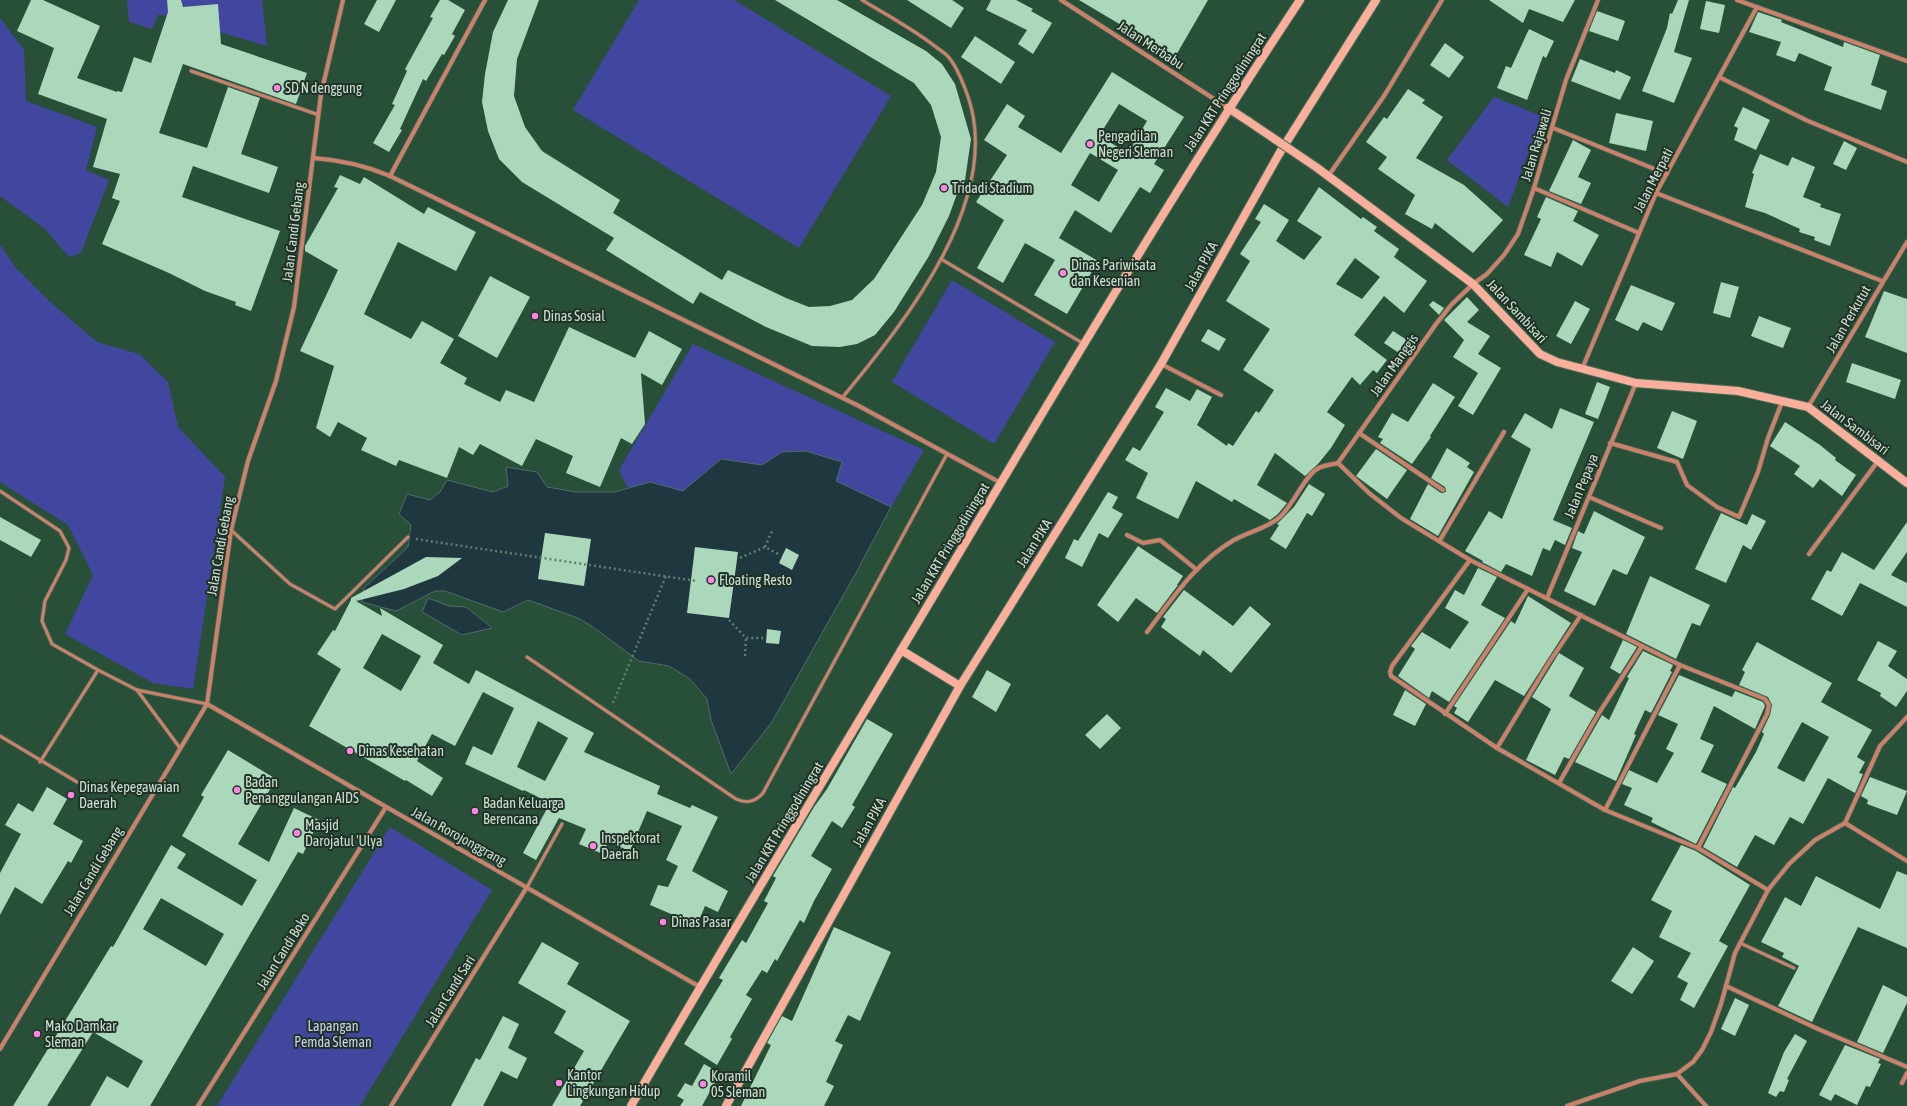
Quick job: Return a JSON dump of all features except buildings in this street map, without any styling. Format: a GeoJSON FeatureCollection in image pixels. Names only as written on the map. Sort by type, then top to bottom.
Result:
{"type":"FeatureCollection","features":[{"type":"Feature","properties":{"kind":"main road","name":"Jalan KRT Pringgodiningrat"},"geometry":{"type":"LineString","coordinates":[[631,1106],[700,987],[1084,344],[1228,108],[1300,0]]}},
{"type":"Feature","properties":{"kind":"main road","name":"Jalan PJKA"},"geometry":{"type":"LineString","coordinates":[[726,1106],[960,686],[1161,364],[1286,142],[1376,0]]}},
{"type":"Feature","properties":{"kind":"main road","name":"Jalan Sambisari"},"geometry":{"type":"LineString","coordinates":[[1228,108],[1329,175],[1473,284],[1540,354],[1556,362],[1636,383],[1738,391],[1808,407],[1907,483]]}},
{"type":"Feature","properties":{"kind":"main road"},"geometry":{"type":"LineString","coordinates":[[902,650],[960,686]]}},
{"type":"Feature","properties":{"kind":"street","name":"Jalan Candi Gebang"},"geometry":{"type":"LineString","coordinates":[[0,1050],[207,704],[231,530],[248,461],[276,381],[294,307],[321,94],[343,0]]}},
{"type":"Feature","properties":{"kind":"street"},"geometry":{"type":"LineString","coordinates":[[390,176],[485,0]]}},
{"type":"Feature","properties":{"kind":"street","name":"Jalan Merbabu"},"geometry":{"type":"LineString","coordinates":[[1061,0],[1228,108]]}},
{"type":"Feature","properties":{"kind":"street"},"geometry":{"type":"LineString","coordinates":[[1329,175],[1384,96],[1442,0]]}},
{"type":"Feature","properties":{"kind":"street","name":"Jalan Rajawali"},"geometry":{"type":"LineString","coordinates":[[1473,284],[1487,274],[1500,260],[1518,234],[1553,128],[1566,80],[1598,0]]}},
{"type":"Feature","properties":{"kind":"street"},"geometry":{"type":"LineString","coordinates":[[1737,0],[1907,61]]}},
{"type":"Feature","properties":{"kind":"street","name":"Jalan Merpati"},"geometry":{"type":"LineString","coordinates":[[1582,369],[1656,193],[1757,7]]}},
{"type":"Feature","properties":{"kind":"street"},"geometry":{"type":"LineString","coordinates":[[1719,77],[1808,121],[1907,162]]}},
{"type":"Feature","properties":{"kind":"street"},"geometry":{"type":"LineString","coordinates":[[1553,128],[1667,174]]}},
{"type":"Feature","properties":{"kind":"street"},"geometry":{"type":"LineString","coordinates":[[313,158],[336,159],[364,165],[390,176],[842,398],[1001,483]]}},
{"type":"Feature","properties":{"kind":"street"},"geometry":{"type":"LineString","coordinates":[[1534,188],[1639,233]]}},
{"type":"Feature","properties":{"kind":"street"},"geometry":{"type":"LineString","coordinates":[[1656,193],[1882,281]]}},
{"type":"Feature","properties":{"kind":"street","name":"Jalan Perkutut"},"geometry":{"type":"LineString","coordinates":[[1808,407],[1882,281],[1907,242]]}},
{"type":"Feature","properties":{"kind":"street","name":"Jalan Manggis"},"geometry":{"type":"LineString","coordinates":[[1338,463],[1436,324],[1452,304],[1473,284]]}},
{"type":"Feature","properties":{"kind":"street"},"geometry":{"type":"LineString","coordinates":[[1161,364],[1220,395]]}},
{"type":"Feature","properties":{"kind":"street","name":"Jalan Pepaya"},"geometry":{"type":"LineString","coordinates":[[1547,598],[1636,383]]}},
{"type":"Feature","properties":{"kind":"street"},"geometry":{"type":"LineString","coordinates":[[1610,443],[1678,462],[1687,485],[1717,507],[1739,517],[1758,472],[1768,438],[1782,402]]}},
{"type":"Feature","properties":{"kind":"street"},"geometry":{"type":"LineString","coordinates":[[1440,540],[1504,432]]}},
{"type":"Feature","properties":{"kind":"street"},"geometry":{"type":"LineString","coordinates":[[1359,433],[1443,490]]}},
{"type":"Feature","properties":{"kind":"street"},"geometry":{"type":"LineString","coordinates":[[1809,554],[1878,461]]}},
{"type":"Feature","properties":{"kind":"street"},"geometry":{"type":"LineString","coordinates":[[1147,632],[1182,585],[1197,570],[1235,539],[1262,529],[1279,517],[1291,506],[1316,469],[1338,463],[1369,493],[1401,518],[1440,540],[1470,560],[1680,665],[1765,699],[1769,705],[1767,714],[1698,848]]}},
{"type":"Feature","properties":{"kind":"street"},"geometry":{"type":"LineString","coordinates":[[1589,497],[1661,528]]}},
{"type":"Feature","properties":{"kind":"street"},"geometry":{"type":"LineString","coordinates":[[1127,535],[1146,543],[1152,540],[1160,540],[1197,570]]}},
{"type":"Feature","properties":{"kind":"street"},"geometry":{"type":"LineString","coordinates":[[1470,560],[1417,630],[1392,666],[1390,672],[1391,676],[1444,714],[1497,748],[1605,810],[1698,848],[1768,890]]}},
{"type":"Feature","properties":{"kind":"street"},"geometry":{"type":"LineString","coordinates":[[1444,714],[1528,590]]}},
{"type":"Feature","properties":{"kind":"street"},"geometry":{"type":"LineString","coordinates":[[1497,748],[1548,664],[1581,615]]}},
{"type":"Feature","properties":{"kind":"street"},"geometry":{"type":"LineString","coordinates":[[1559,783],[1599,713],[1642,646]]}},
{"type":"Feature","properties":{"kind":"street"},"geometry":{"type":"LineString","coordinates":[[1605,810],[1680,665]]}},
{"type":"Feature","properties":{"kind":"street","name":"Jalan Rorojonggrang"},"geometry":{"type":"LineString","coordinates":[[207,704],[700,987]]}},
{"type":"Feature","properties":{"kind":"street"},"geometry":{"type":"LineString","coordinates":[[1568,1106],[1640,1081],[1677,1074],[1693,1062],[1702,1050],[1711,1032],[1735,953],[1768,890],[1789,864],[1815,840],[1845,822],[1880,746],[1907,717]]}},
{"type":"Feature","properties":{"kind":"street","name":"Jalan Candi Boko"},"geometry":{"type":"LineString","coordinates":[[198,1106],[386,808]]}},
{"type":"Feature","properties":{"kind":"street"},"geometry":{"type":"LineString","coordinates":[[1845,822],[1907,861]]}},
{"type":"Feature","properties":{"kind":"street","name":"Jalan Candi Sari"},"geometry":{"type":"LineString","coordinates":[[391,1106],[527,887]]}},
{"type":"Feature","properties":{"kind":"street"},"geometry":{"type":"LineString","coordinates":[[1726,986],[1818,1029],[1907,1067]]}},
{"type":"Feature","properties":{"kind":"street"},"geometry":{"type":"LineString","coordinates":[[1902,1083],[1907,1073]]}},
{"type":"Feature","properties":{"kind":"street"},"geometry":{"type":"LineString","coordinates":[[1677,1074],[1706,1106]]}},
{"type":"Feature","properties":{"kind":"lane"},"geometry":{"type":"LineString","coordinates":[[842,398],[897,329],[941,258],[970,190],[974,167],[975,129],[970,102],[962,80],[950,58],[928,41],[862,0]]}},
{"type":"Feature","properties":{"kind":"lane"},"geometry":{"type":"LineString","coordinates":[[191,71],[319,115]]}},
{"type":"Feature","properties":{"kind":"lane"},"geometry":{"type":"LineString","coordinates":[[941,258],[1084,344]]}},
{"type":"Feature","properties":{"kind":"lane"},"geometry":{"type":"LineString","coordinates":[[527,657],[736,799],[743,802],[751,802],[758,799],[771,779],[947,454]]}},
{"type":"Feature","properties":{"kind":"lane"},"geometry":{"type":"LineString","coordinates":[[0,491],[60,531],[69,548],[66,560],[45,601],[42,621],[52,644],[137,690],[207,704]]}},
{"type":"Feature","properties":{"kind":"lane"},"geometry":{"type":"LineString","coordinates":[[231,530],[290,584],[335,609],[408,538]]}},
{"type":"Feature","properties":{"kind":"lane"},"geometry":{"type":"LineString","coordinates":[[40,762],[98,670]]}},
{"type":"Feature","properties":{"kind":"lane"},"geometry":{"type":"LineString","coordinates":[[137,690],[180,748]]}},
{"type":"Feature","properties":{"kind":"lane"},"geometry":{"type":"LineString","coordinates":[[0,736],[40,762],[77,782]]}},
{"type":"Feature","properties":{"kind":"lane"},"geometry":{"type":"LineString","coordinates":[[527,887],[562,824]]}},
{"type":"Feature","properties":{"kind":"lane"},"geometry":{"type":"LineString","coordinates":[[1740,943],[1794,968]]}},
{"type":"Feature","properties":{"kind":"path"},"geometry":{"type":"LineString","coordinates":[[740,558],[765,547],[772,531]]}},
{"type":"Feature","properties":{"kind":"path"},"geometry":{"type":"LineString","coordinates":[[408,538],[696,580]]}},
{"type":"Feature","properties":{"kind":"path"},"geometry":{"type":"LineString","coordinates":[[765,547],[780,555]]}},
{"type":"Feature","properties":{"kind":"path"},"geometry":{"type":"LineString","coordinates":[[609,713],[666,576]]}},
{"type":"Feature","properties":{"kind":"path"},"geometry":{"type":"LineString","coordinates":[[729,620],[746,638],[745,656]]}},
{"type":"Feature","properties":{"kind":"path"},"geometry":{"type":"LineString","coordinates":[[746,638],[764,638]]}},
{"type":"Feature","properties":{"kind":"green space"},"geometry":{"type":"Polygon","coordinates":[[[127,0],[262,0],[267,46],[159,14],[152,29],[129,22],[127,0]]]}},
{"type":"Feature","properties":{"kind":"green space"},"geometry":{"type":"Polygon","coordinates":[[[639,0],[734,0],[891,96],[799,248],[573,110],[639,0]]]}},
{"type":"Feature","properties":{"kind":"green space"},"geometry":{"type":"Polygon","coordinates":[[[0,18],[24,50],[26,101],[97,127],[86,170],[109,180],[81,253],[69,257],[44,228],[0,196],[0,18]]]}},
{"type":"Feature","properties":{"kind":"green space"},"geometry":{"type":"Polygon","coordinates":[[[1494,97],[1542,116],[1508,207],[1447,160],[1494,97]]]}},
{"type":"Feature","properties":{"kind":"green space"},"geometry":{"type":"Polygon","coordinates":[[[0,245],[15,267],[49,301],[97,342],[139,354],[168,382],[178,427],[225,477],[193,689],[153,683],[65,634],[93,575],[68,525],[0,482],[0,245]]]}},
{"type":"Feature","properties":{"kind":"green space"},"geometry":{"type":"Polygon","coordinates":[[[952,280],[1055,342],[994,444],[892,382],[952,280]]]}},
{"type":"Feature","properties":{"kind":"green space"},"geometry":{"type":"Polygon","coordinates":[[[693,344],[924,450],[891,507],[835,481],[842,462],[782,452],[762,465],[721,459],[683,491],[650,482],[628,488],[619,470],[693,344]]]}},
{"type":"Feature","properties":{"kind":"green space","name":"Lapangan Pemda Sleman"},"geometry":{"type":"Polygon","coordinates":[[[390,827],[492,890],[360,1106],[217,1106],[390,827]]]}},
{"type":"Feature","properties":{"kind":"water"},"geometry":{"type":"Polygon","coordinates":[[[806,451],[842,462],[836,481],[891,507],[857,571],[772,722],[731,774],[711,720],[707,699],[690,679],[669,666],[639,661],[593,627],[578,618],[528,600],[503,612],[445,591],[435,591],[396,611],[362,602],[364,588],[408,547],[411,525],[399,514],[407,494],[430,500],[440,492],[447,480],[493,492],[508,486],[506,467],[537,472],[547,487],[576,492],[615,492],[650,482],[683,491],[721,459],[762,465],[782,452],[806,451]]]}},
{"type":"Feature","properties":{"kind":"water"},"geometry":{"type":"Polygon","coordinates":[[[428,598],[449,606],[466,607],[492,628],[462,635],[422,612],[428,598]]]}},
{"type":"Feature","properties":{"kind":"place","name":"SD N denggung"},"geometry":{"type":"Point","coordinates":[277,88]}},
{"type":"Feature","properties":{"kind":"place","name":"Pengadilan Negeri Sleman"},"geometry":{"type":"Point","coordinates":[1090,144]}},
{"type":"Feature","properties":{"kind":"place","name":"Tridadi Stadium"},"geometry":{"type":"Point","coordinates":[944,188]}},
{"type":"Feature","properties":{"kind":"place","name":"Dinas Pariwisata dan Kesenian"},"geometry":{"type":"Point","coordinates":[1063,273]}},
{"type":"Feature","properties":{"kind":"place","name":"Dinas Sosial"},"geometry":{"type":"Point","coordinates":[535,316]}},
{"type":"Feature","properties":{"kind":"place","name":"Floating Resto"},"geometry":{"type":"Point","coordinates":[711,580]}},
{"type":"Feature","properties":{"kind":"place","name":"Dinas Kesehatan"},"geometry":{"type":"Point","coordinates":[350,751]}},
{"type":"Feature","properties":{"kind":"place","name":"Badan Penanggulangan AIDS"},"geometry":{"type":"Point","coordinates":[237,790]}},
{"type":"Feature","properties":{"kind":"place","name":"Dinas Kepegawaian Daerah"},"geometry":{"type":"Point","coordinates":[71,795]}},
{"type":"Feature","properties":{"kind":"place","name":"Badan Keluarga Berencana"},"geometry":{"type":"Point","coordinates":[475,811]}},
{"type":"Feature","properties":{"kind":"place","name":"Masjid Darojatul 'Ulya"},"geometry":{"type":"Point","coordinates":[297,833]}},
{"type":"Feature","properties":{"kind":"place","name":"Inspektorat Daerah"},"geometry":{"type":"Point","coordinates":[593,846]}},
{"type":"Feature","properties":{"kind":"place","name":"Dinas Pasar"},"geometry":{"type":"Point","coordinates":[663,922]}},
{"type":"Feature","properties":{"kind":"place","name":"Mako Damkar Sleman"},"geometry":{"type":"Point","coordinates":[37,1034]}},
{"type":"Feature","properties":{"kind":"place","name":"Kantor Lingkungan Hidup"},"geometry":{"type":"Point","coordinates":[559,1083]}},
{"type":"Feature","properties":{"kind":"place","name":"Koramil 05 Sleman"},"geometry":{"type":"Point","coordinates":[703,1084]}}]}
